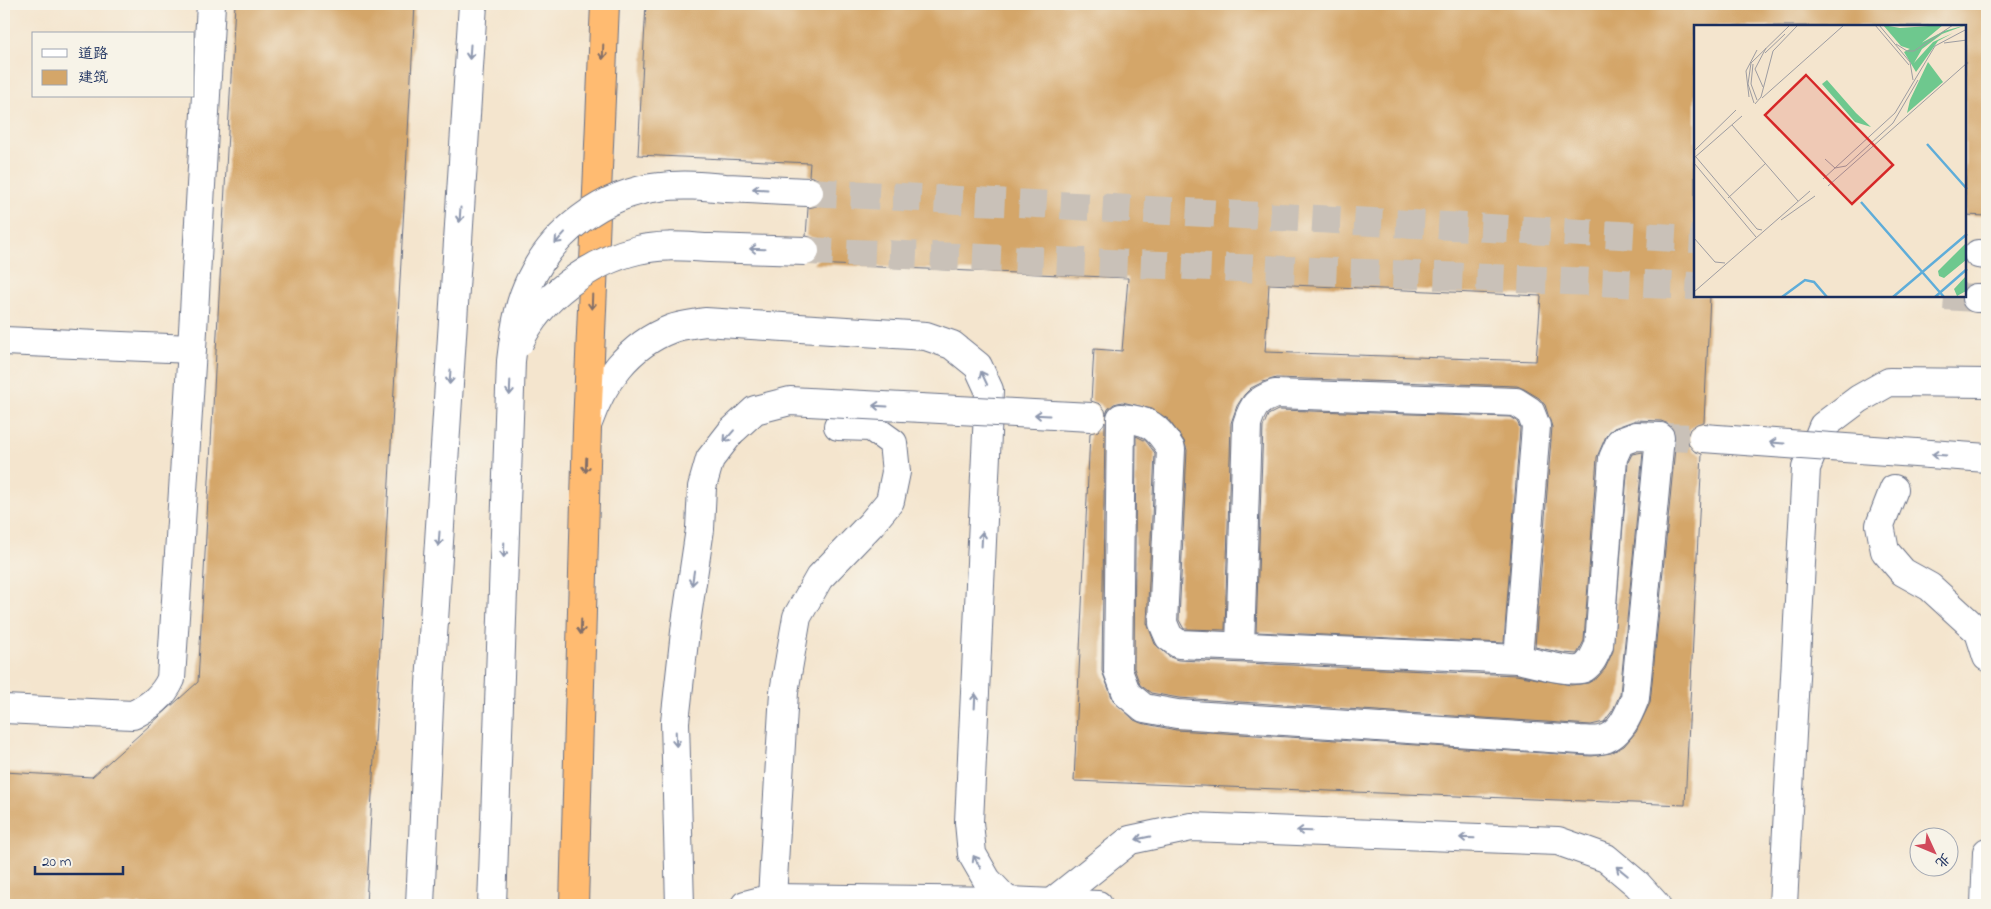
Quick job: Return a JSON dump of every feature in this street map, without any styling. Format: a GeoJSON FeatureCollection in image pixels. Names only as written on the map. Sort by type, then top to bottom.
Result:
{"type":"FeatureCollection","features":[{"type":"Feature","properties":{"kind":"highway"},"geometry":{"type":"LineString","coordinates":[[574,905],[587,427],[605,4]]}},
{"type":"Feature","properties":{"kind":"street"},"geometry":{"type":"LineString","coordinates":[[4,709],[133,715],[151,706],[166,690],[171,679],[211,4]]}},
{"type":"Feature","properties":{"kind":"street"},"geometry":{"type":"LineString","coordinates":[[420,905],[430,684],[473,4]]}},
{"type":"Feature","properties":{"kind":"street"},"geometry":{"type":"LineString","coordinates":[[492,905],[511,361],[516,324],[527,287],[544,255],[566,231],[597,207],[627,194],[660,187],[693,186],[808,192]]}},
{"type":"Feature","properties":{"kind":"street"},"geometry":{"type":"LineString","coordinates":[[511,361],[521,338],[535,317],[556,294],[580,275],[613,259],[639,250],[670,246],[806,251]]}},
{"type":"Feature","properties":{"kind":"street"},"geometry":{"type":"LineString","coordinates":[[587,427],[601,391],[616,369],[638,348],[670,329],[705,322],[926,336],[952,345],[978,366],[989,390],[969,822],[972,854],[987,880],[1007,901]]}},
{"type":"Feature","properties":{"kind":"street"},"geometry":{"type":"LineString","coordinates":[[4,341],[192,349]]}},
{"type":"Feature","properties":{"kind":"street"},"geometry":{"type":"LineString","coordinates":[[1783,905],[1806,468],[1823,426],[1859,399],[1889,382],[1987,383]]}},
{"type":"Feature","properties":{"kind":"street"},"geometry":{"type":"LineString","coordinates":[[1240,646],[1247,424],[1252,409],[1260,399],[1274,394],[1516,402],[1530,411],[1536,426],[1518,659]]}},
{"type":"Feature","properties":{"kind":"street"},"geometry":{"type":"LineString","coordinates":[[680,905],[675,722],[686,623],[700,529],[702,487],[710,459],[732,432],[755,410],[790,401],[1091,417]]}},
{"type":"Feature","properties":{"kind":"street"},"geometry":{"type":"LineString","coordinates":[[1121,418],[1147,424],[1161,432],[1171,449],[1163,623],[1169,637],[1179,644],[1518,659],[1572,670],[1583,669],[1593,661],[1599,645],[1613,458],[1620,442],[1636,436],[1660,437],[1635,698],[1628,715],[1616,732],[1602,740],[1580,740],[1178,714],[1144,708],[1127,694],[1118,672],[1121,418]]}},
{"type":"Feature","properties":{"kind":"street"},"geometry":{"type":"LineString","coordinates":[[772,898],[784,692],[797,617],[819,578],[871,524],[890,501],[896,472],[893,443],[871,427],[838,426]]}},
{"type":"Feature","properties":{"kind":"street"},"geometry":{"type":"LineString","coordinates":[[1703,438],[1987,458]]}},
{"type":"Feature","properties":{"kind":"street"},"geometry":{"type":"LineString","coordinates":[[1894,489],[1880,525],[1885,552],[1903,572],[1930,587],[1979,632],[1987,657]]}},
{"type":"Feature","properties":{"kind":"street"},"geometry":{"type":"LineString","coordinates":[[1050,903],[1130,840],[1191,827],[1558,841],[1606,858],[1637,884],[1656,905]]}},
{"type":"Feature","properties":{"kind":"street"},"geometry":{"type":"LineString","coordinates":[[1985,905],[1987,852]]}},
{"type":"Feature","properties":{"kind":"street"},"geometry":{"type":"LineString","coordinates":[[745,905],[772,898],[1007,901],[1098,905]]}},
{"type":"Feature","properties":{"kind":"building"},"geometry":{"type":"Polygon","coordinates":[[[235,4],[415,4],[366,905],[4,905],[4,772],[92,777],[198,682],[235,4]]]}},
{"type":"Feature","properties":{"kind":"building"},"geometry":{"type":"Polygon","coordinates":[[[646,4],[1987,4],[1987,216],[1966,215],[1966,25],[1694,25],[1694,298],[1710,298],[1704,422],[1690,429],[1687,437],[1689,445],[1694,451],[1702,454],[1685,805],[1074,781],[1090,433],[1098,431],[1105,422],[1102,671],[1113,700],[1134,720],[1176,730],[1592,756],[1611,753],[1624,746],[1636,732],[1650,703],[1676,438],[1674,430],[1669,424],[1661,421],[1636,420],[1614,428],[1606,436],[1597,457],[1584,641],[1577,654],[1564,653],[1535,647],[1552,427],[1545,405],[1539,398],[1517,386],[1276,378],[1263,382],[1251,388],[1244,395],[1237,406],[1231,423],[1225,630],[1184,629],[1179,620],[1187,450],[1184,441],[1168,419],[1152,409],[1122,402],[1114,404],[1108,409],[1106,415],[1105,410],[1100,404],[1091,401],[1094,349],[1122,351],[1128,278],[813,264],[818,259],[821,251],[814,238],[806,236],[808,208],[817,206],[825,192],[823,185],[818,179],[809,176],[810,163],[638,155],[646,4]],[[1269,284],[1265,352],[1536,361],[1541,296],[1269,284]]]}},
{"type":"Feature","properties":{"kind":"building"},"geometry":{"type":"Polygon","coordinates":[[[1278,410],[1511,417],[1517,421],[1520,428],[1504,643],[1256,632],[1263,427],[1268,415],[1278,410]]]}},
{"type":"Feature","properties":{"kind":"building"},"geometry":{"type":"Polygon","coordinates":[[[1136,436],[1146,441],[1155,453],[1147,623],[1155,644],[1170,657],[1178,660],[1516,675],[1571,685],[1588,683],[1597,678],[1605,669],[1613,651],[1628,462],[1632,454],[1643,452],[1620,694],[1613,710],[1604,722],[1591,725],[1179,698],[1151,693],[1140,685],[1134,668],[1136,436]]]}},
{"type":"Feature","properties":{"kind":"tunnel"},"geometry":{"type":"LineString","coordinates":[[809,192],[1694,239]]}},
{"type":"Feature","properties":{"kind":"tunnel"},"geometry":{"type":"LineString","coordinates":[[805,251],[1694,286]]}},
{"type":"Feature","properties":{"kind":"tunnel"},"geometry":{"type":"LineString","coordinates":[[1966,297],[1976,298]]}},
{"type":"Feature","properties":{"kind":"tunnel"},"geometry":{"type":"LineString","coordinates":[[1660,437],[1703,438]]}}]}
